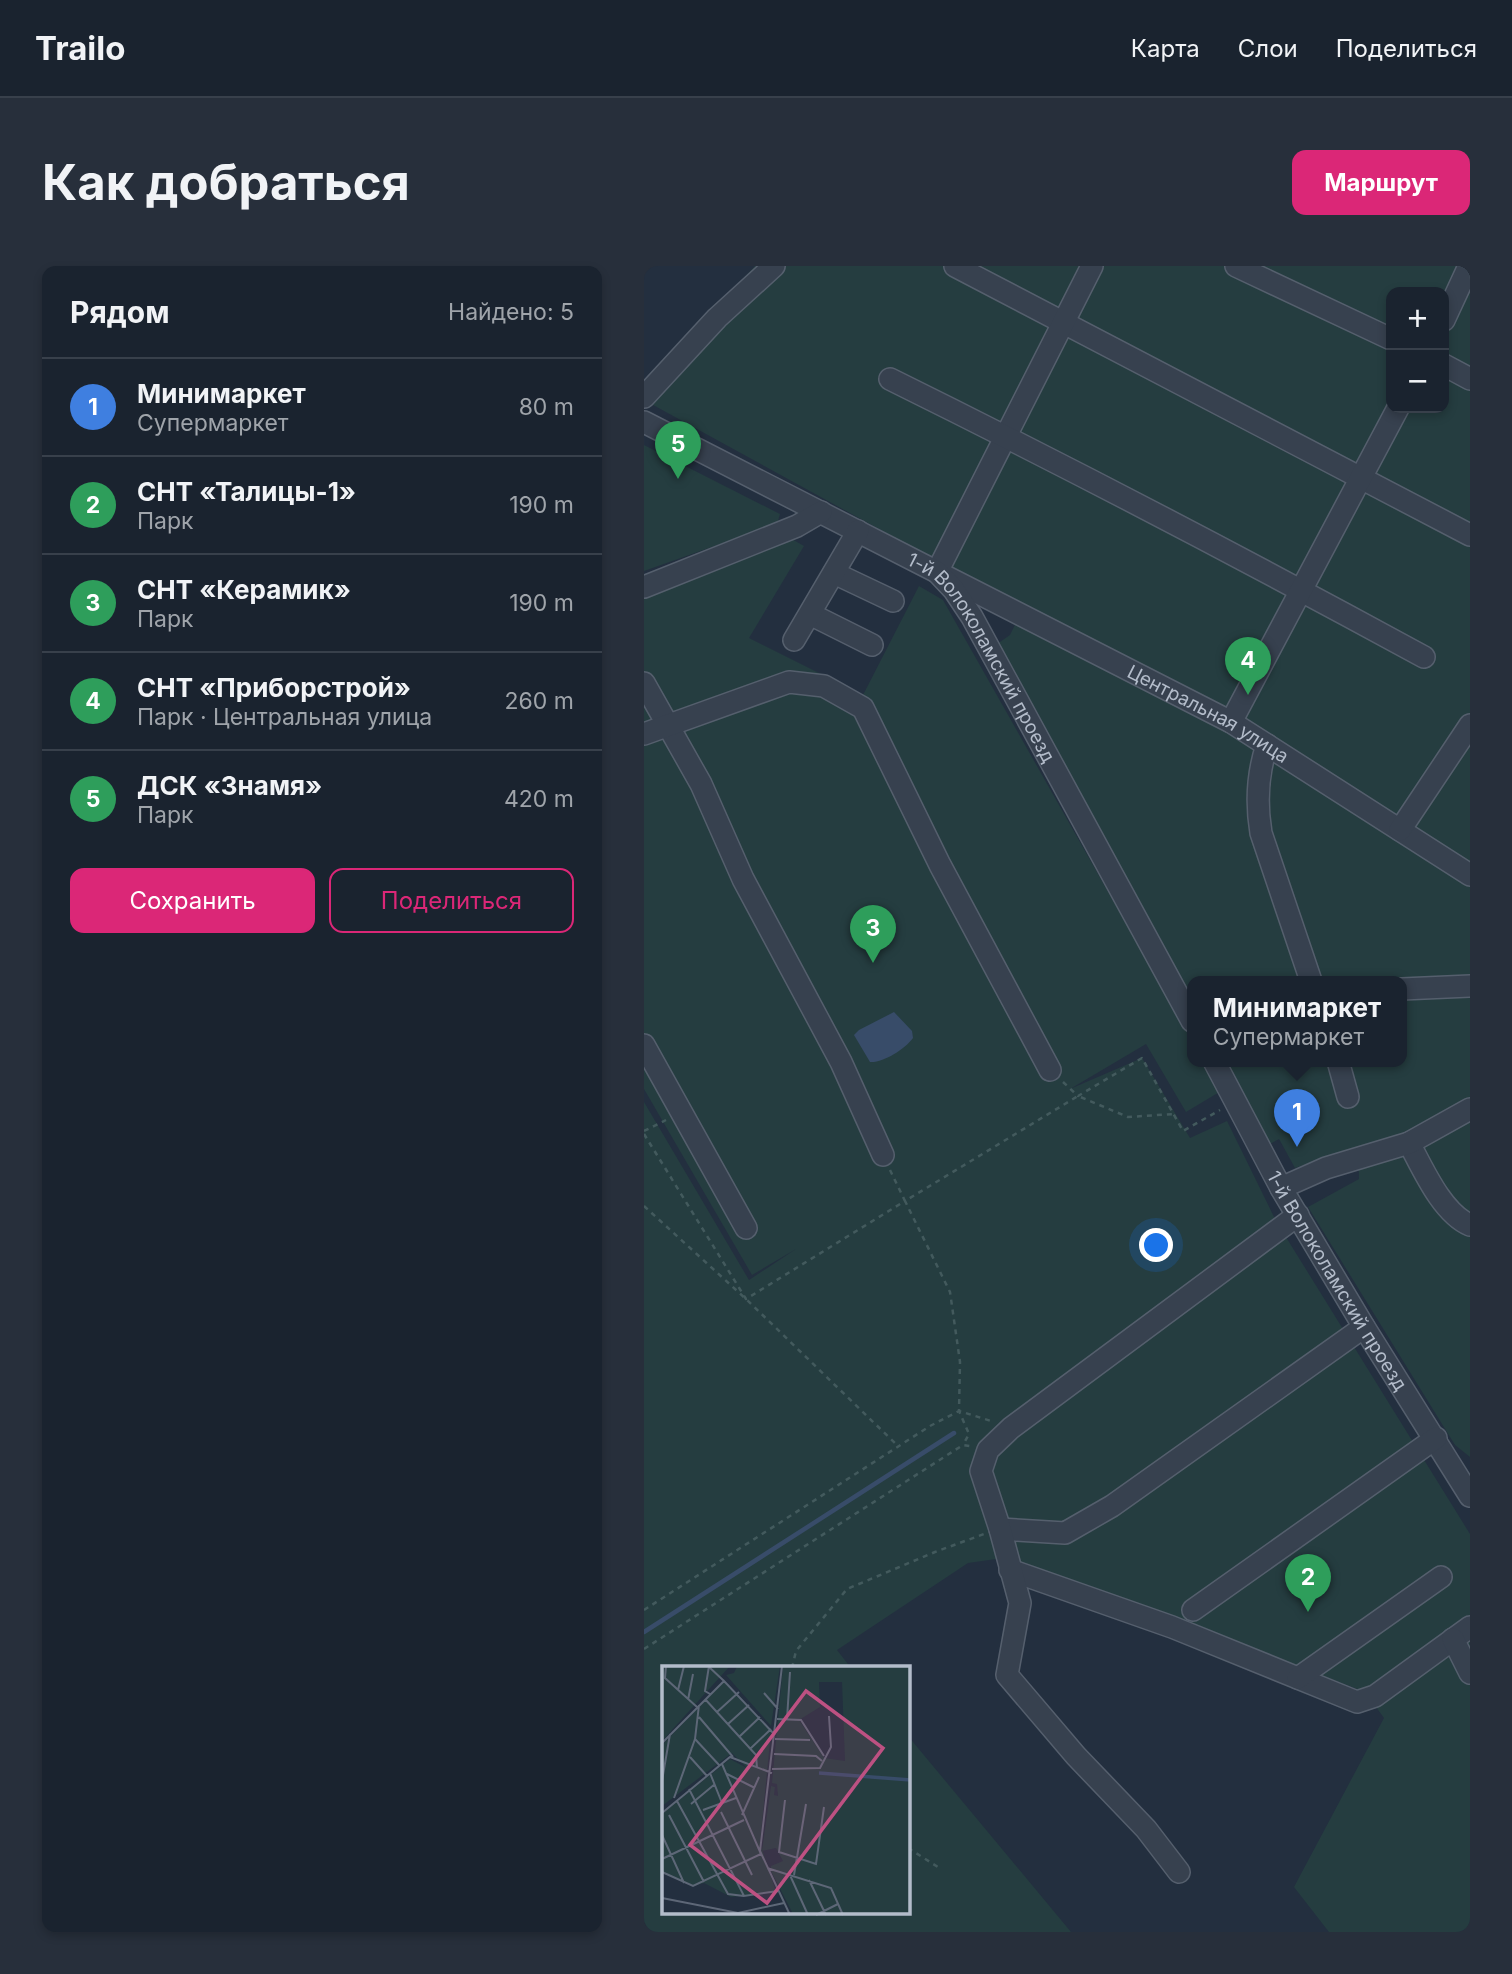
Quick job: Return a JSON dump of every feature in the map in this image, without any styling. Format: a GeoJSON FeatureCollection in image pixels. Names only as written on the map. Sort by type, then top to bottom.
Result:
{"type":"FeatureCollection","features":[{"type":"Feature","properties":{"kind":"street"},"geometry":{"type":"LineString","coordinates":[[644,397],[717,318],[774,266]]}},
{"type":"Feature","properties":{"kind":"street"},"geometry":{"type":"LineString","coordinates":[[956,266],[1062,324],[1470,535]]}},
{"type":"Feature","properties":{"kind":"street"},"geometry":{"type":"LineString","coordinates":[[937,572],[1092,266]]}},
{"type":"Feature","properties":{"kind":"street"},"geometry":{"type":"LineString","coordinates":[[1236,266],[1386,337]]}},
{"type":"Feature","properties":{"kind":"street"},"geometry":{"type":"LineString","coordinates":[[1449,309],[1469,266]]}},
{"type":"Feature","properties":{"kind":"street"},"geometry":{"type":"LineString","coordinates":[[1449,368],[1470,379]]}},
{"type":"Feature","properties":{"kind":"street"},"geometry":{"type":"LineString","coordinates":[[890,379],[1007,437],[1424,657]]}},
{"type":"Feature","properties":{"kind":"street"},"geometry":{"type":"LineString","coordinates":[[1231,722],[1395,413]]}},
{"type":"Feature","properties":{"kind":"street","name":"1-й Волоколамский проезд"},"geometry":{"type":"LineString","coordinates":[[644,422],[937,572],[954,590],[968,610],[1187,1012]]}},
{"type":"Feature","properties":{"kind":"street"},"geometry":{"type":"LineString","coordinates":[[644,587],[797,526],[821,512]]}},
{"type":"Feature","properties":{"kind":"street"},"geometry":{"type":"LineString","coordinates":[[794,640],[858,531]]}},
{"type":"Feature","properties":{"kind":"street","name":"Центральная улица"},"geometry":{"type":"LineString","coordinates":[[937,572],[1231,722],[1470,875]]}},
{"type":"Feature","properties":{"kind":"street"},"geometry":{"type":"LineString","coordinates":[[834,573],[893,601]]}},
{"type":"Feature","properties":{"kind":"street"},"geometry":{"type":"LineString","coordinates":[[810,614],[872,645]]}},
{"type":"Feature","properties":{"kind":"street"},"geometry":{"type":"LineString","coordinates":[[644,734],[789,682],[824,686],[863,708],[965,912],[1051,1070]]}},
{"type":"Feature","properties":{"kind":"street"},"geometry":{"type":"LineString","coordinates":[[644,683],[701,784],[743,879],[841,1062],[883,1154]]}},
{"type":"Feature","properties":{"kind":"street"},"geometry":{"type":"LineString","coordinates":[[1400,830],[1470,726]]}},
{"type":"Feature","properties":{"kind":"street"},"geometry":{"type":"LineString","coordinates":[[1266,745],[1259,767],[1257,809],[1261,834],[1309,976]]}},
{"type":"Feature","properties":{"kind":"street"},"geometry":{"type":"LineString","coordinates":[[1407,989],[1470,986]]}},
{"type":"Feature","properties":{"kind":"street"},"geometry":{"type":"LineString","coordinates":[[644,1045],[746,1228]]}},
{"type":"Feature","properties":{"kind":"street","name":"1-й Волоколамский проезд"},"geometry":{"type":"LineString","coordinates":[[1217,1067],[1282,1188],[1364,1327],[1436,1438],[1462,1471],[1470,1496]]}},
{"type":"Feature","properties":{"kind":"street"},"geometry":{"type":"LineString","coordinates":[[1340,1067],[1348,1097]]}},
{"type":"Feature","properties":{"kind":"street"},"geometry":{"type":"LineString","coordinates":[[1282,1188],[1326,1167],[1409,1143],[1470,1109]]}},
{"type":"Feature","properties":{"kind":"street"},"geometry":{"type":"LineString","coordinates":[[1409,1143],[1430,1182],[1456,1219],[1470,1225]]}},
{"type":"Feature","properties":{"kind":"street"},"geometry":{"type":"LineString","coordinates":[[1179,1872],[1146,1829],[1076,1756],[1007,1675],[1020,1603],[981,1471],[988,1450],[1011,1428],[1298,1215]]}},
{"type":"Feature","properties":{"kind":"street"},"geometry":{"type":"LineString","coordinates":[[1000,1529],[1065,1533],[1112,1506],[1364,1327]]}},
{"type":"Feature","properties":{"kind":"street"},"geometry":{"type":"LineString","coordinates":[[1193,1610],[1436,1438]]}},
{"type":"Feature","properties":{"kind":"street"},"geometry":{"type":"LineString","coordinates":[[1010,1570],[1172,1627],[1357,1702],[1375,1696],[1462,1633],[1470,1673]]}},
{"type":"Feature","properties":{"kind":"street"},"geometry":{"type":"LineString","coordinates":[[1298,1678],[1441,1577]]}},
{"type":"Feature","properties":{"kind":"path"},"geometry":{"type":"LineString","coordinates":[[746,1299],[1142,1058],[1183,1131],[1235,1101]]}},
{"type":"Feature","properties":{"kind":"path"},"geometry":{"type":"LineString","coordinates":[[1051,1070],[1078,1097],[1128,1117],[1174,1114]]}},
{"type":"Feature","properties":{"kind":"path"},"geometry":{"type":"LineString","coordinates":[[681,1112],[644,1133],[746,1299]]}},
{"type":"Feature","properties":{"kind":"path"},"geometry":{"type":"LineString","coordinates":[[644,1649],[963,1445],[969,1434],[959,1411],[960,1362],[950,1292],[883,1154]]}},
{"type":"Feature","properties":{"kind":"path"},"geometry":{"type":"LineString","coordinates":[[644,1206],[746,1299],[898,1446]]}},
{"type":"Feature","properties":{"kind":"path"},"geometry":{"type":"LineString","coordinates":[[644,1610],[898,1446],[959,1411],[1011,1428]]}},
{"type":"Feature","properties":{"kind":"path"},"geometry":{"type":"LineString","coordinates":[[963,1445],[988,1450]]}},
{"type":"Feature","properties":{"kind":"path"},"geometry":{"type":"LineString","coordinates":[[792,1666],[796,1651],[847,1590],[934,1552],[1000,1529]]}},
{"type":"Feature","properties":{"kind":"path"},"geometry":{"type":"LineString","coordinates":[[910,1849],[941,1868]]}},
{"type":"Feature","properties":{"kind":"green space"},"geometry":{"type":"Polygon","coordinates":[[[755,266],[1470,266],[1470,1457],[1455,1445],[1308,1207],[1359,1179],[1358,1147],[1295,1168],[1279,1139],[1270,1144],[1228,1067],[1407,1067],[1407,976],[1187,976],[1187,990],[997,644],[1010,635],[1023,608],[644,400],[644,384],[755,266]]]}},
{"type":"Feature","properties":{"kind":"green space"},"geometry":{"type":"Polygon","coordinates":[[[644,445],[780,514],[777,524],[644,571],[644,445]]]}},
{"type":"Feature","properties":{"kind":"green space"},"geometry":{"type":"Polygon","coordinates":[[[790,538],[804,546],[749,638],[863,695],[919,586],[943,600],[1187,1031],[1187,1067],[1207,1067],[1221,1091],[1186,1112],[1146,1044],[1070,1089],[1142,1058],[1190,1138],[1227,1121],[1276,1221],[1470,1534],[1470,1932],[1329,1932],[1294,1887],[1384,1718],[1365,1692],[996,1559],[968,1563],[837,1650],[849,1666],[662,1666],[662,1914],[910,1914],[910,1738],[1071,1932],[644,1932],[644,1102],[749,1280],[796,1249],[752,1275],[644,1089],[644,597],[790,538]]]}},
{"type":"Feature","properties":{"kind":"water"},"geometry":{"type":"Polygon","coordinates":[[[894,1012],[912,1031],[913,1038],[893,1054],[870,1062],[854,1035],[894,1012]]]}},
{"type":"Feature","properties":{"kind":"waterway"},"geometry":{"type":"LineString","coordinates":[[644,1632],[954,1433]]}},
{"type":"Feature","properties":{"kind":"place","name":"ДСК «Знамя»"},"geometry":{"type":"Point","coordinates":[678,479]}},
{"type":"Feature","properties":{"kind":"place","name":"СНТ «Приборстрой»"},"geometry":{"type":"Point","coordinates":[1248,695]}},
{"type":"Feature","properties":{"kind":"place","name":"СНТ «Керамик»"},"geometry":{"type":"Point","coordinates":[873,963]}},
{"type":"Feature","properties":{"kind":"place","name":"Минимаркет"},"geometry":{"type":"Point","coordinates":[1297,1147]}},
{"type":"Feature","properties":{"kind":"place","name":"СНТ «Талицы-1»"},"geometry":{"type":"Point","coordinates":[1308,1612]}}]}
